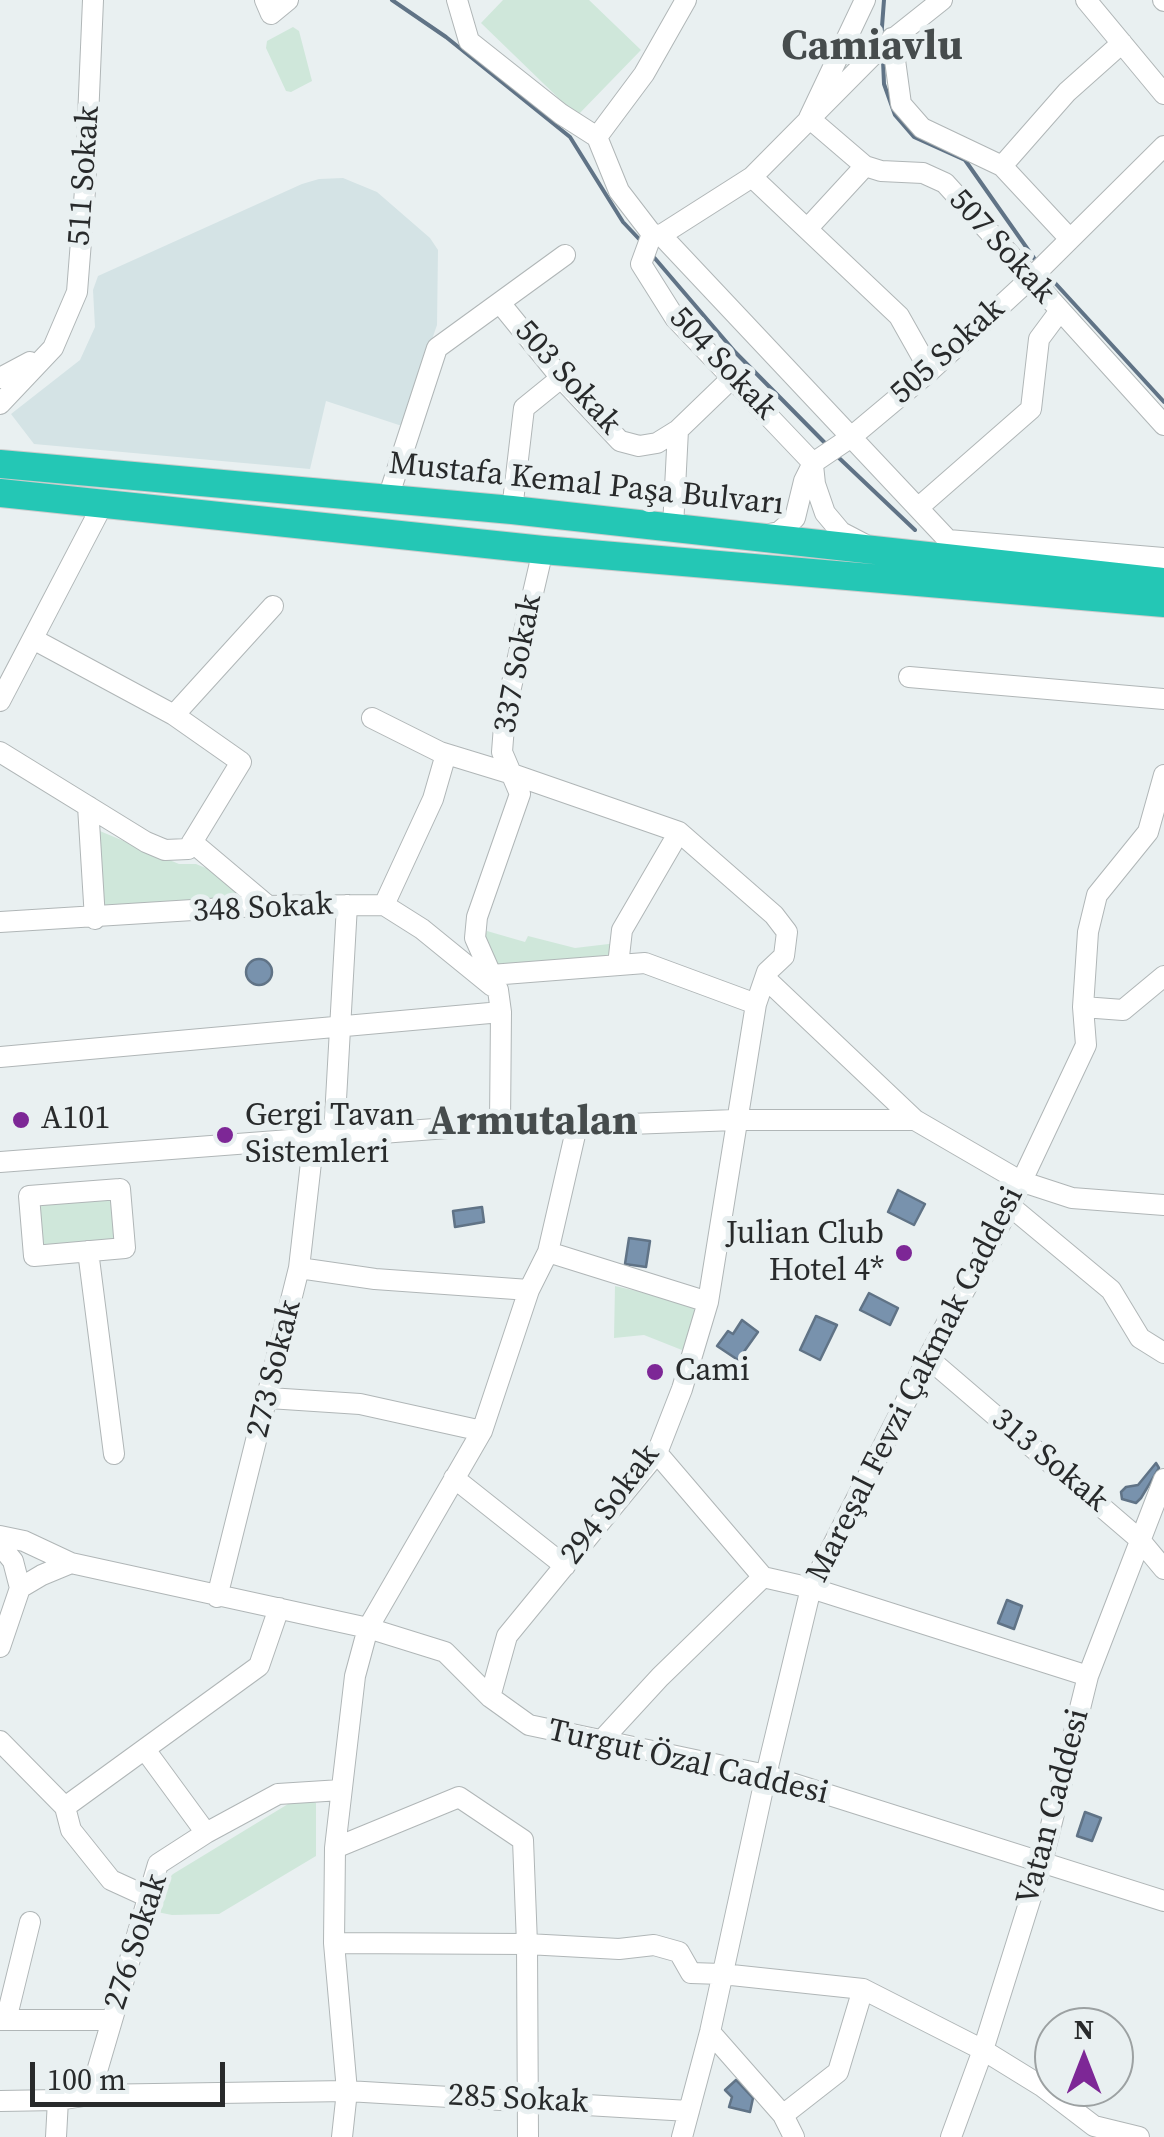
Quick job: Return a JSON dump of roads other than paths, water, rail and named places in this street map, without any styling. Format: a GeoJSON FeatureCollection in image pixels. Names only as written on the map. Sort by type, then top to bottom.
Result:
{"type":"FeatureCollection","features":[{"type":"Feature","properties":{"kind":"highway","name":"Mustafa Kemal Paşa Bulvarı"},"geometry":{"type":"LineString","coordinates":[[4,461],[387,501],[512,510],[1164,582]]}},
{"type":"Feature","properties":{"kind":"highway","name":"Mustafa Kemal Paşa Bulvarı"},"geometry":{"type":"LineString","coordinates":[[0,493],[543,550],[1164,603]]}},
{"type":"Feature","properties":{"kind":"highway"},"geometry":{"type":"LineString","coordinates":[[1002,590],[1164,612]]}},
{"type":"Feature","properties":{"kind":"street","name":"511 Sokak"},"geometry":{"type":"LineString","coordinates":[[1,402],[53,348],[77,292],[93,0]]}},
{"type":"Feature","properties":{"kind":"street"},"geometry":{"type":"LineString","coordinates":[[457,0],[469,40],[596,137],[620,191],[656,234],[948,540],[1164,558]]}},
{"type":"Feature","properties":{"kind":"street"},"geometry":{"type":"LineString","coordinates":[[596,137],[644,74],[686,0]]}},
{"type":"Feature","properties":{"kind":"street"},"geometry":{"type":"LineString","coordinates":[[656,234],[752,176],[874,54],[942,0]]}},
{"type":"Feature","properties":{"kind":"street"},"geometry":{"type":"LineString","coordinates":[[1086,0],[1163,91]]}},
{"type":"Feature","properties":{"kind":"street"},"geometry":{"type":"LineString","coordinates":[[864,4],[858,46],[864,54],[874,54]]}},
{"type":"Feature","properties":{"kind":"street"},"geometry":{"type":"LineString","coordinates":[[808,118],[864,4]]}},
{"type":"Feature","properties":{"kind":"street"},"geometry":{"type":"LineString","coordinates":[[892,38],[901,104],[922,128],[1002,166],[1070,239]]}},
{"type":"Feature","properties":{"kind":"street"},"geometry":{"type":"LineString","coordinates":[[1002,166],[1067,92],[1122,43]]}},
{"type":"Feature","properties":{"kind":"street"},"geometry":{"type":"LineString","coordinates":[[807,229],[866,166],[808,118]]}},
{"type":"Feature","properties":{"kind":"street","name":"505 Sokak"},"geometry":{"type":"LineString","coordinates":[[812,463],[850,438],[930,371],[1164,146]]}},
{"type":"Feature","properties":{"kind":"street","name":"507 Sokak"},"geometry":{"type":"LineString","coordinates":[[866,166],[882,171],[923,173],[945,183],[1164,426]]}},
{"type":"Feature","properties":{"kind":"street"},"geometry":{"type":"LineString","coordinates":[[752,176],[899,316],[930,371]]}},
{"type":"Feature","properties":{"kind":"street","name":"504 Sokak"},"geometry":{"type":"LineString","coordinates":[[656,234],[641,264],[675,318],[812,463]]}},
{"type":"Feature","properties":{"kind":"street"},"geometry":{"type":"LineString","coordinates":[[387,501],[437,348],[564,255]]}},
{"type":"Feature","properties":{"kind":"street","name":"503 Sokak"},"geometry":{"type":"LineString","coordinates":[[500,303],[561,378],[620,440],[639,446],[656,443],[678,430],[733,377]]}},
{"type":"Feature","properties":{"kind":"street"},"geometry":{"type":"LineString","coordinates":[[919,507],[1031,409],[1039,338],[1058,312]]}},
{"type":"Feature","properties":{"kind":"street"},"geometry":{"type":"LineString","coordinates":[[0,378],[53,348]]}},
{"type":"Feature","properties":{"kind":"street"},"geometry":{"type":"LineString","coordinates":[[512,510],[524,408],[561,378]]}},
{"type":"Feature","properties":{"kind":"street"},"geometry":{"type":"LineString","coordinates":[[673,527],[678,430]]}},
{"type":"Feature","properties":{"kind":"street"},"geometry":{"type":"LineString","coordinates":[[758,537],[779,532],[796,518],[812,463]]}},
{"type":"Feature","properties":{"kind":"street"},"geometry":{"type":"LineString","coordinates":[[812,463],[815,484],[832,524],[854,541],[883,551]]}},
{"type":"Feature","properties":{"kind":"street"},"geometry":{"type":"LineString","coordinates":[[0,701],[104,502]]}},
{"type":"Feature","properties":{"kind":"street","name":"337 Sokak"},"geometry":{"type":"LineString","coordinates":[[500,1124],[501,1012],[494,982],[475,938],[476,922],[520,794],[502,752],[505,713],[543,550]]}},
{"type":"Feature","properties":{"kind":"street"},"geometry":{"type":"LineString","coordinates":[[174,715],[273,606]]}},
{"type":"Feature","properties":{"kind":"street"},"geometry":{"type":"LineString","coordinates":[[0,752],[165,850],[188,849],[241,762],[174,715],[33,638]]}},
{"type":"Feature","properties":{"kind":"street"},"geometry":{"type":"LineString","coordinates":[[909,676],[1164,700]]}},
{"type":"Feature","properties":{"kind":"street"},"geometry":{"type":"LineString","coordinates":[[372,718],[446,754],[678,832],[622,930],[618,965]]}},
{"type":"Feature","properties":{"kind":"street"},"geometry":{"type":"LineString","coordinates":[[446,754],[432,799],[384,904],[494,982],[646,963],[756,1004]]}},
{"type":"Feature","properties":{"kind":"street","name":"Mareşal Fevzi Çakmak Caddesi"},"geometry":{"type":"LineString","coordinates":[[682,2137],[710,2032],[811,1588],[1010,1206],[1086,1045],[1083,1008],[1088,932],[1098,895],[1148,832],[1163,787]]}},
{"type":"Feature","properties":{"kind":"street"},"geometry":{"type":"LineString","coordinates":[[88,806],[95,919]]}},
{"type":"Feature","properties":{"kind":"street","name":"294 Sokak"},"geometry":{"type":"LineString","coordinates":[[490,1698],[507,1636],[657,1453],[682,1389],[708,1302],[756,1004],[767,972],[784,956],[788,932],[774,915],[678,832]]}},
{"type":"Feature","properties":{"kind":"street"},"geometry":{"type":"LineString","coordinates":[[192,842],[268,906]]}},
{"type":"Feature","properties":{"kind":"street","name":"348 Sokak"},"geometry":{"type":"LineString","coordinates":[[0,922],[268,906],[384,904]]}},
{"type":"Feature","properties":{"kind":"street","name":"273 Sokak"},"geometry":{"type":"LineString","coordinates":[[217,1598],[269,1398],[324,1136],[341,1028],[347,905]]}},
{"type":"Feature","properties":{"kind":"street"},"geometry":{"type":"LineString","coordinates":[[1083,1008],[1124,1010],[1164,976]]}},
{"type":"Feature","properties":{"kind":"street"},"geometry":{"type":"LineString","coordinates":[[765,978],[915,1120],[1020,1181],[1072,1198],[1164,1204]]}},
{"type":"Feature","properties":{"kind":"street"},"geometry":{"type":"LineString","coordinates":[[0,1056],[501,1012]]}},
{"type":"Feature","properties":{"kind":"street"},"geometry":{"type":"LineString","coordinates":[[0,1162],[500,1124],[915,1120]]}},
{"type":"Feature","properties":{"kind":"street"},"geometry":{"type":"LineString","coordinates":[[342,2137],[347,2091],[334,1942],[335,1848],[354,1676],[368,1628],[482,1431],[529,1290],[548,1252],[577,1126]]}},
{"type":"Feature","properties":{"kind":"street"},"geometry":{"type":"LineString","coordinates":[[75,1157],[78,1192]]}},
{"type":"Feature","properties":{"kind":"street"},"geometry":{"type":"LineString","coordinates":[[120,1188],[125,1248],[34,1256],[29,1196],[78,1192],[120,1188]]}},
{"type":"Feature","properties":{"kind":"street"},"geometry":{"type":"LineString","coordinates":[[1010,1206],[1111,1290],[1140,1338],[1164,1352]]}},
{"type":"Feature","properties":{"kind":"street"},"geometry":{"type":"LineString","coordinates":[[88,1251],[114,1454]]}},
{"type":"Feature","properties":{"kind":"street"},"geometry":{"type":"LineString","coordinates":[[548,1252],[708,1302]]}},
{"type":"Feature","properties":{"kind":"street"},"geometry":{"type":"LineString","coordinates":[[299,1268],[375,1279],[529,1290]]}},
{"type":"Feature","properties":{"kind":"street","name":"313 Sokak"},"geometry":{"type":"LineString","coordinates":[[928,1358],[1139,1539],[1164,1569]]}},
{"type":"Feature","properties":{"kind":"street"},"geometry":{"type":"LineString","coordinates":[[269,1398],[360,1404],[482,1431]]}},
{"type":"Feature","properties":{"kind":"street"},"geometry":{"type":"LineString","coordinates":[[657,1453],[763,1578],[811,1588],[1088,1676]]}},
{"type":"Feature","properties":{"kind":"street"},"geometry":{"type":"LineString","coordinates":[[454,1478],[564,1566]]}},
{"type":"Feature","properties":{"kind":"street","name":"Vatan Caddesi"},"geometry":{"type":"LineString","coordinates":[[951,2137],[983,2050],[1042,1862],[1088,1676],[1164,1479]]}},
{"type":"Feature","properties":{"kind":"street","name":"Turgut Özal Caddesi"},"geometry":{"type":"LineString","coordinates":[[0,1536],[24,1541],[71,1563],[368,1628],[446,1652],[490,1698],[529,1724],[766,1776],[1164,1901]]}},
{"type":"Feature","properties":{"kind":"street"},"geometry":{"type":"LineString","coordinates":[[0,1544],[13,1561],[20,1588],[0,1647]]}},
{"type":"Feature","properties":{"kind":"street"},"geometry":{"type":"LineString","coordinates":[[20,1588],[71,1563]]}},
{"type":"Feature","properties":{"kind":"street"},"geometry":{"type":"LineString","coordinates":[[602,1740],[660,1677],[763,1578]]}},
{"type":"Feature","properties":{"kind":"street"},"geometry":{"type":"LineString","coordinates":[[65,1807],[260,1666],[279,1608]]}},
{"type":"Feature","properties":{"kind":"street"},"geometry":{"type":"LineString","coordinates":[[0,1742],[65,1807],[71,1830],[111,1880],[146,1896]]}},
{"type":"Feature","properties":{"kind":"street"},"geometry":{"type":"LineString","coordinates":[[146,1751],[206,1832]]}},
{"type":"Feature","properties":{"kind":"street","name":"276 Sokak"},"geometry":{"type":"LineString","coordinates":[[90,2095],[158,1864],[206,1832],[278,1794],[340,1790]]}},
{"type":"Feature","properties":{"kind":"street"},"geometry":{"type":"LineString","coordinates":[[335,1848],[458,1797],[523,1840],[528,2137]]}},
{"type":"Feature","properties":{"kind":"street"},"geometry":{"type":"LineString","coordinates":[[30,1922],[3,2020],[112,2020]]}},
{"type":"Feature","properties":{"kind":"street"},"geometry":{"type":"LineString","coordinates":[[334,1942],[620,1949],[654,1946],[680,1952],[690,1974],[863,1989],[983,2050],[1044,2088],[1091,2131],[1139,2137]]}},
{"type":"Feature","properties":{"kind":"street"},"geometry":{"type":"LineString","coordinates":[[783,2115],[838,2072],[863,1989]]}},
{"type":"Feature","properties":{"kind":"street"},"geometry":{"type":"LineString","coordinates":[[710,2032],[783,2115],[794,2137]]}},
{"type":"Feature","properties":{"kind":"street","name":"285 Sokak"},"geometry":{"type":"LineString","coordinates":[[0,2100],[347,2091],[689,2111]]}},
{"type":"Feature","properties":{"kind":"street"},"geometry":{"type":"LineString","coordinates":[[56,2137],[58,2100]]}},
{"type":"Feature","properties":{"kind":"water"},"geometry":{"type":"Polygon","coordinates":[[[259,959],[268,963],[272,972],[268,981],[259,985],[250,981],[246,972],[250,963],[259,959]]]}},
{"type":"Feature","properties":{"kind":"water"},"geometry":{"type":"Polygon","coordinates":[[[898,1190],[925,1204],[914,1225],[888,1212],[898,1190]]]}},
{"type":"Feature","properties":{"kind":"water"},"geometry":{"type":"Polygon","coordinates":[[[482,1207],[484,1222],[455,1227],[453,1211],[482,1207]]]}},
{"type":"Feature","properties":{"kind":"water"},"geometry":{"type":"Polygon","coordinates":[[[629,1238],[650,1241],[646,1267],[625,1264],[629,1238]]]}},
{"type":"Feature","properties":{"kind":"water"},"geometry":{"type":"Polygon","coordinates":[[[869,1293],[898,1308],[890,1325],[860,1310],[869,1293]]]}},
{"type":"Feature","properties":{"kind":"water"},"geometry":{"type":"Polygon","coordinates":[[[816,1316],[837,1325],[820,1360],[800,1350],[816,1316]]]}},
{"type":"Feature","properties":{"kind":"water"},"geometry":{"type":"Polygon","coordinates":[[[742,1320],[758,1332],[738,1360],[717,1346],[728,1331],[733,1334],[742,1320]]]}},
{"type":"Feature","properties":{"kind":"water"},"geometry":{"type":"Polygon","coordinates":[[[1156,1463],[1159,1468],[1141,1498],[1136,1503],[1122,1499],[1121,1492],[1138,1485],[1156,1463]]]}},
{"type":"Feature","properties":{"kind":"water"},"geometry":{"type":"Polygon","coordinates":[[[1007,1600],[1022,1606],[1014,1629],[998,1623],[1007,1600]]]}},
{"type":"Feature","properties":{"kind":"water"},"geometry":{"type":"Polygon","coordinates":[[[1085,1812],[1101,1818],[1092,1841],[1077,1836],[1085,1812]]]}},
{"type":"Feature","properties":{"kind":"water"},"geometry":{"type":"Polygon","coordinates":[[[736,2080],[753,2098],[750,2112],[729,2107],[732,2097],[725,2090],[736,2080]]]}},
{"type":"Feature","properties":{"kind":"waterway"},"geometry":{"type":"LineString","coordinates":[[392,0],[446,37],[570,137],[623,222],[640,240]]}},
{"type":"Feature","properties":{"kind":"waterway"},"geometry":{"type":"LineString","coordinates":[[881,40],[884,0]]}},
{"type":"Feature","properties":{"kind":"waterway"},"geometry":{"type":"LineString","coordinates":[[883,60],[884,84],[895,115],[914,137],[965,160],[1036,261]]}},
{"type":"Feature","properties":{"kind":"waterway"},"geometry":{"type":"LineString","coordinates":[[652,255],[735,352],[825,443]]}},
{"type":"Feature","properties":{"kind":"waterway"},"geometry":{"type":"LineString","coordinates":[[1045,272],[1164,402]]}},
{"type":"Feature","properties":{"kind":"waterway"},"geometry":{"type":"LineString","coordinates":[[838,457],[915,530]]}},
{"type":"Feature","properties":{"kind":"place","name":"A101"},"geometry":{"type":"Point","coordinates":[21,1120]}},
{"type":"Feature","properties":{"kind":"place","name":"Gergi Tavan Sistemleri"},"geometry":{"type":"Point","coordinates":[225,1135]}},
{"type":"Feature","properties":{"kind":"place","name":"Julian Club Hotel 4*"},"geometry":{"type":"Point","coordinates":[904,1253]}},
{"type":"Feature","properties":{"kind":"place","name":"Cami"},"geometry":{"type":"Point","coordinates":[655,1372]}},
{"type":"Feature","properties":{"kind":"district","name":"Camiavlu"},"geometry":{"type":"Point","coordinates":[872,48]}},
{"type":"Feature","properties":{"kind":"district","name":"Armutalan"},"geometry":{"type":"Point","coordinates":[533,1123]}}]}
